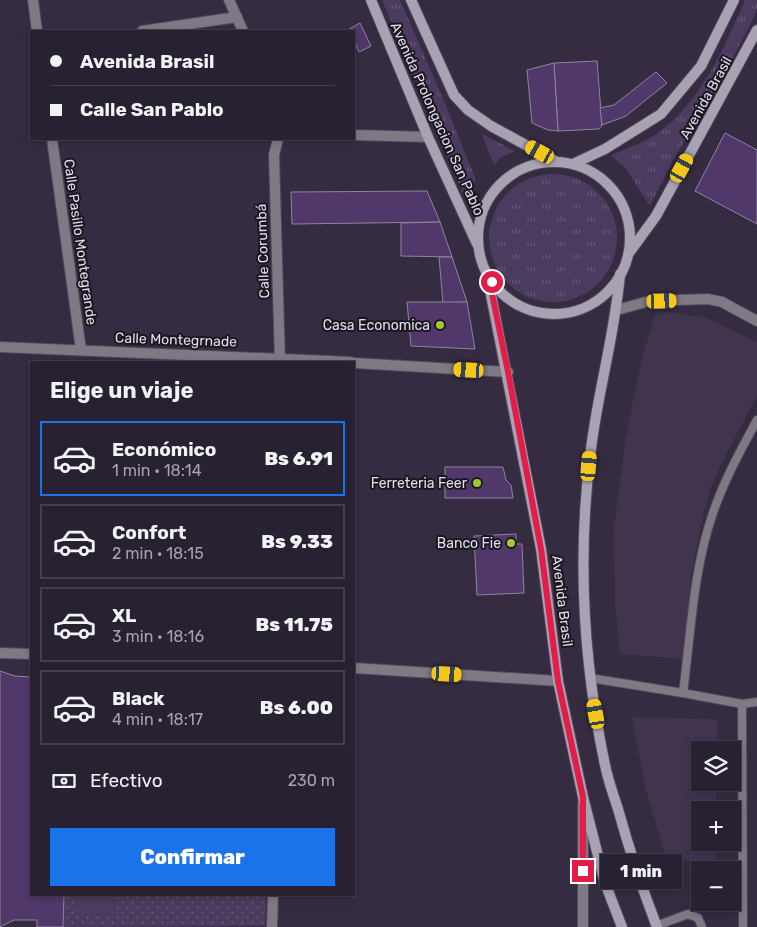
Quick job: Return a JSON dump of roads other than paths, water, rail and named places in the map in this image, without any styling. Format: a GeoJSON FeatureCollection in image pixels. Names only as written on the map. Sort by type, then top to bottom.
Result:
{"type":"FeatureCollection","features":[{"type":"Feature","properties":{"kind":"main road","name":"Avenida Prolongacion San Pablo"},"geometry":{"type":"LineString","coordinates":[[370,0],[428,137],[479,250]]}},
{"type":"Feature","properties":{"kind":"main road","name":"Avenida Prolongacion San Pablo"},"geometry":{"type":"LineString","coordinates":[[411,0],[454,95],[468,110],[491,126],[556,162]]}},
{"type":"Feature","properties":{"kind":"main road","name":"Avenida Brasil"},"geometry":{"type":"LineString","coordinates":[[573,164],[605,149],[662,114],[701,66],[734,0]]}},
{"type":"Feature","properties":{"kind":"main road","name":"Avenida Brasil"},"geometry":{"type":"LineString","coordinates":[[628,253],[656,216],[757,30]]}},
{"type":"Feature","properties":{"kind":"main road"},"geometry":{"type":"LineString","coordinates":[[556,162],[573,164],[597,175],[610,187],[620,201],[629,226],[628,253],[620,274],[604,294],[591,304],[575,311],[558,314],[533,311],[503,295],[488,274],[479,250],[478,232],[482,214],[494,191],[507,178],[522,169],[538,163],[556,162]]}},
{"type":"Feature","properties":{"kind":"main road","name":"Avenida Brasil"},"geometry":{"type":"LineString","coordinates":[[488,274],[541,549],[558,681],[583,797],[605,883],[622,927]]}},
{"type":"Feature","properties":{"kind":"main road","name":"Avenida Brasil"},"geometry":{"type":"LineString","coordinates":[[620,274],[617,310],[591,449],[583,550],[583,611],[590,678],[605,766],[635,870],[657,926]]}},
{"type":"Feature","properties":{"kind":"street"},"geometry":{"type":"LineString","coordinates":[[33,0],[37,30]]}},
{"type":"Feature","properties":{"kind":"street"},"geometry":{"type":"LineString","coordinates":[[229,0],[238,17],[242,30]]}},
{"type":"Feature","properties":{"kind":"street"},"geometry":{"type":"LineString","coordinates":[[149,30],[238,17]]}},
{"type":"Feature","properties":{"kind":"street"},"geometry":{"type":"LineString","coordinates":[[355,135],[428,137]]}},
{"type":"Feature","properties":{"kind":"street","name":"Calle Pasillo Montegrande"},"geometry":{"type":"LineString","coordinates":[[52,140],[81,350]]}},
{"type":"Feature","properties":{"kind":"street","name":"Calle Corumbá"},"geometry":{"type":"LineString","coordinates":[[278,140],[274,155],[280,360]]}},
{"type":"Feature","properties":{"kind":"street"},"geometry":{"type":"LineString","coordinates":[[617,310],[649,301],[708,299],[722,302],[757,321]]}},
{"type":"Feature","properties":{"kind":"street","name":"Calle Montegrnade"},"geometry":{"type":"LineString","coordinates":[[0,347],[304,361]]}},
{"type":"Feature","properties":{"kind":"street","name":"Calle Montegrnade"},"geometry":{"type":"LineString","coordinates":[[355,363],[508,372]]}},
{"type":"Feature","properties":{"kind":"street"},"geometry":{"type":"LineString","coordinates":[[0,653],[30,654]]}},
{"type":"Feature","properties":{"kind":"street"},"geometry":{"type":"LineString","coordinates":[[355,668],[558,681]]}},
{"type":"Feature","properties":{"kind":"street"},"geometry":{"type":"LineString","coordinates":[[583,797],[583,927]]}},
{"type":"Feature","properties":{"kind":"street"},"geometry":{"type":"LineString","coordinates":[[272,927],[273,896]]}},
{"type":"Feature","properties":{"kind":"lane"},"geometry":{"type":"LineString","coordinates":[[683,693],[697,580],[713,514],[733,466],[757,420]]}},
{"type":"Feature","properties":{"kind":"lane"},"geometry":{"type":"LineString","coordinates":[[590,678],[742,704],[757,702]]}},
{"type":"Feature","properties":{"kind":"lane"},"geometry":{"type":"LineString","coordinates":[[742,704],[743,927]]}},
{"type":"Feature","properties":{"kind":"lane"},"geometry":{"type":"LineString","coordinates":[[657,926],[688,914],[698,918],[702,927]]}},
{"type":"Feature","properties":{"kind":"place","name":"Casa Economica"},"geometry":{"type":"Point","coordinates":[440,325]}},
{"type":"Feature","properties":{"kind":"place","name":"Ferreteria Feer"},"geometry":{"type":"Point","coordinates":[477,483]}},
{"type":"Feature","properties":{"kind":"place","name":"Banco Fie"},"geometry":{"type":"Point","coordinates":[511,543]}}]}
